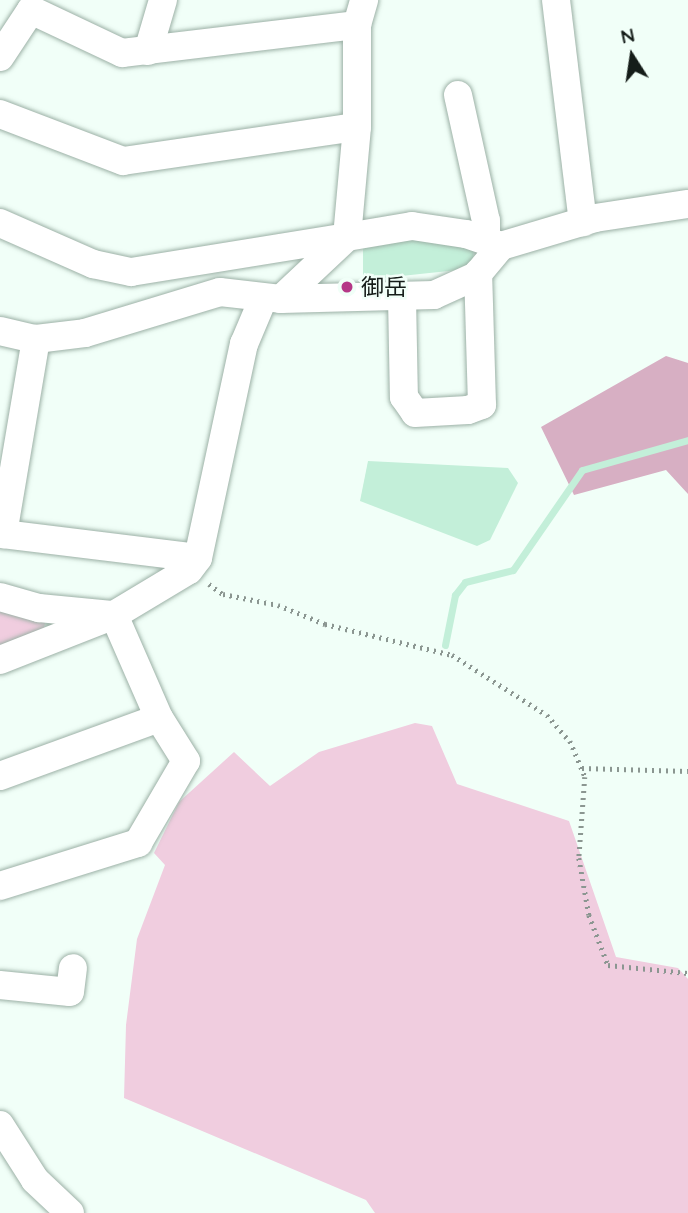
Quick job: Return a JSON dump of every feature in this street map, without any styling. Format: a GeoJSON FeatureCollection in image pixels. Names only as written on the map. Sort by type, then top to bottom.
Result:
{"type":"FeatureCollection","features":[{"type":"Feature","properties":{"kind":"street"},"geometry":{"type":"LineString","coordinates":[[148,51],[163,0]]}},
{"type":"Feature","properties":{"kind":"street"},"geometry":{"type":"LineString","coordinates":[[556,0],[583,222]]}},
{"type":"Feature","properties":{"kind":"street"},"geometry":{"type":"LineString","coordinates":[[0,57],[32,5],[122,53],[148,51],[360,13],[357,127],[347,237],[272,299],[244,344],[193,564],[114,615],[0,660]]}},
{"type":"Feature","properties":{"kind":"street"},"geometry":{"type":"LineString","coordinates":[[402,297],[404,397],[415,412],[468,410],[482,405],[478,273],[493,243],[458,127],[458,95]]}},
{"type":"Feature","properties":{"kind":"street"},"geometry":{"type":"LineString","coordinates":[[0,114],[123,161],[357,127]]}},
{"type":"Feature","properties":{"kind":"street"},"geometry":{"type":"LineString","coordinates":[[0,223],[93,264],[131,272],[412,226],[493,243],[583,222],[688,204]]}},
{"type":"Feature","properties":{"kind":"street"},"geometry":{"type":"LineString","coordinates":[[0,331],[36,339],[85,332],[220,292],[272,299],[433,295],[478,273]]}},
{"type":"Feature","properties":{"kind":"street"},"geometry":{"type":"LineString","coordinates":[[36,339],[3,534],[193,564]]}},
{"type":"Feature","properties":{"kind":"street"},"geometry":{"type":"LineString","coordinates":[[0,597],[39,608],[114,615]]}},
{"type":"Feature","properties":{"kind":"street"},"geometry":{"type":"LineString","coordinates":[[0,886],[138,843],[186,761],[159,718],[114,615]]}},
{"type":"Feature","properties":{"kind":"street"},"geometry":{"type":"LineString","coordinates":[[0,776],[159,718]]}},
{"type":"Feature","properties":{"kind":"street"},"geometry":{"type":"LineString","coordinates":[[0,985],[70,992],[73,968]]}},
{"type":"Feature","properties":{"kind":"street"},"geometry":{"type":"LineString","coordinates":[[0,1125],[34,1180],[70,1213]]}},
{"type":"Feature","properties":{"kind":"path"},"geometry":{"type":"LineString","coordinates":[[193,564],[223,594],[278,605],[325,624],[452,655],[547,715],[570,741],[582,768],[586,802],[579,826],[579,858],[589,915],[608,965],[688,973]]}},
{"type":"Feature","properties":{"kind":"path"},"geometry":{"type":"LineString","coordinates":[[582,768],[688,771]]}},
{"type":"Feature","properties":{"kind":"shaded area"},"geometry":{"type":"Polygon","coordinates":[[[410,235],[474,248],[473,262],[458,270],[363,280],[363,244],[410,235]]]}},
{"type":"Feature","properties":{"kind":"shaded area"},"geometry":{"type":"Polygon","coordinates":[[[666,356],[688,363],[688,494],[666,470],[574,495],[541,427],[666,356]]]}},
{"type":"Feature","properties":{"kind":"shaded area"},"geometry":{"type":"Polygon","coordinates":[[[368,461],[508,468],[518,483],[490,540],[477,546],[360,501],[368,461]]]}},
{"type":"Feature","properties":{"kind":"shaded area"},"geometry":{"type":"Polygon","coordinates":[[[0,602],[47,613],[43,633],[0,648],[0,602]]]}},
{"type":"Feature","properties":{"kind":"shaded area"},"geometry":{"type":"Polygon","coordinates":[[[415,723],[432,726],[457,784],[569,821],[616,957],[678,968],[688,979],[688,1213],[375,1213],[366,1200],[124,1098],[126,1025],[137,939],[165,865],[154,853],[179,802],[234,752],[270,786],[319,752],[415,723]]]}},
{"type":"Feature","properties":{"kind":"waterway"},"geometry":{"type":"LineString","coordinates":[[445,645],[455,595],[465,582],[513,570],[582,470],[688,440]]}},
{"type":"Feature","properties":{"kind":"place","name":"御岳"},"geometry":{"type":"Point","coordinates":[347,287]}}]}
